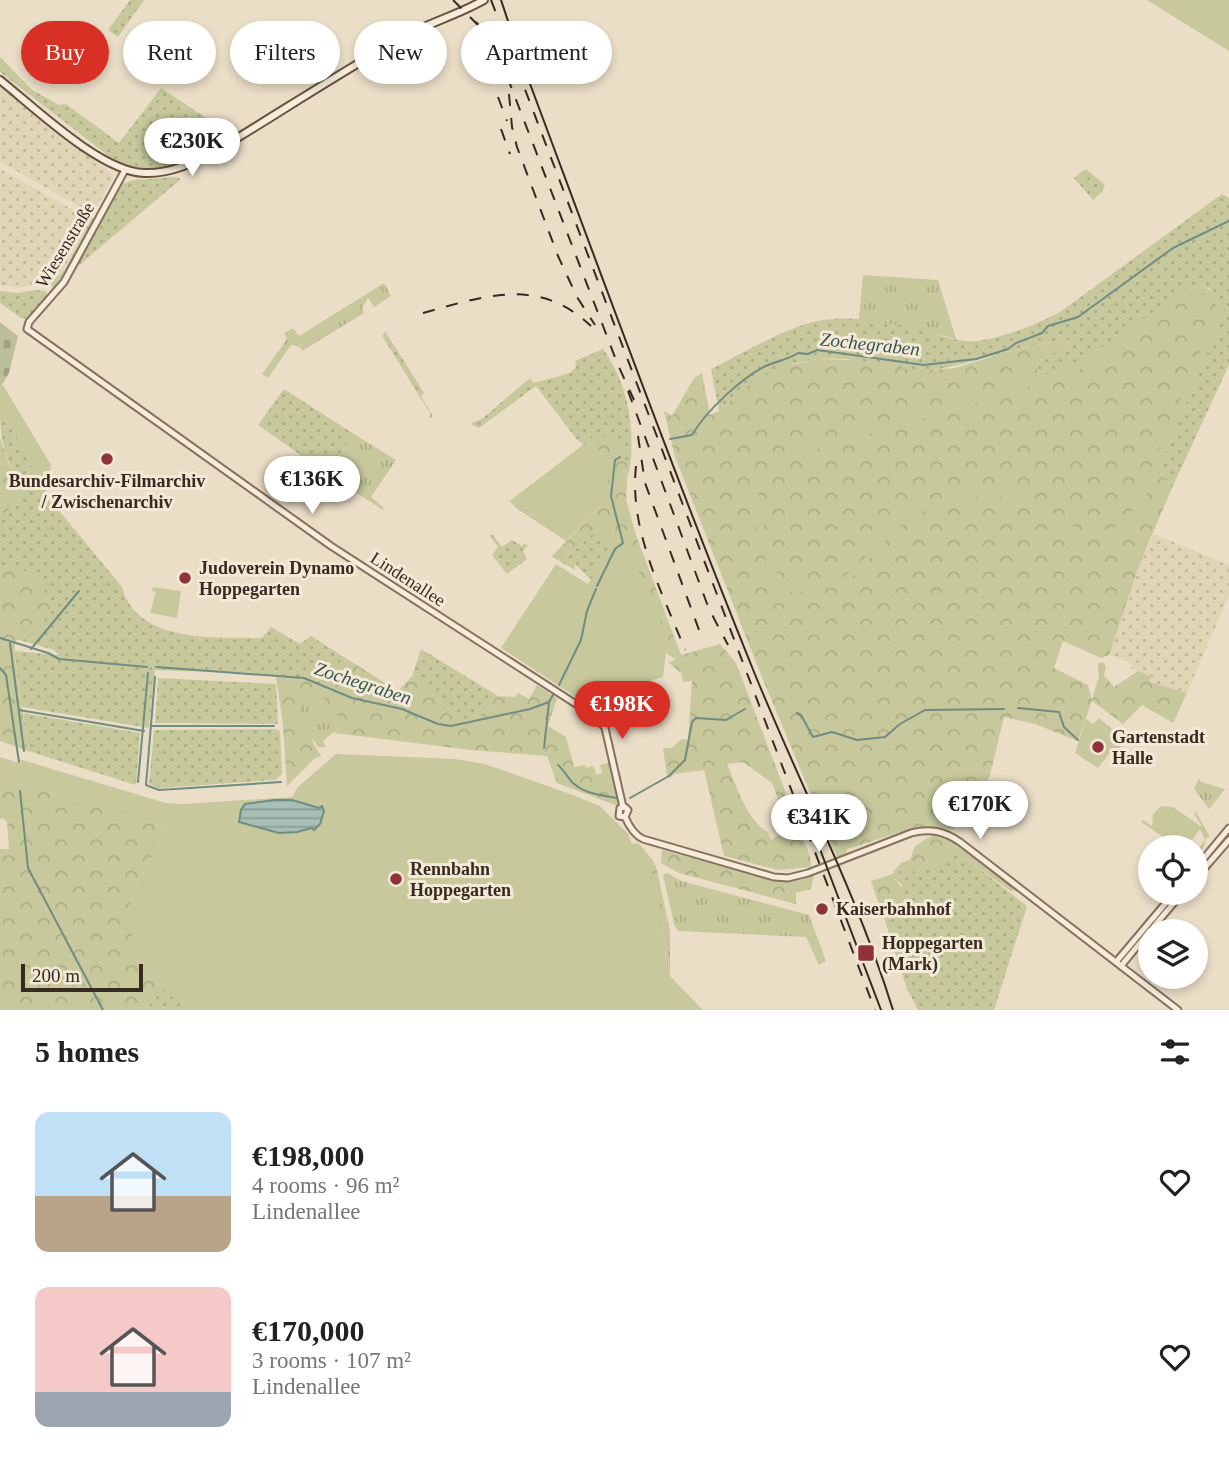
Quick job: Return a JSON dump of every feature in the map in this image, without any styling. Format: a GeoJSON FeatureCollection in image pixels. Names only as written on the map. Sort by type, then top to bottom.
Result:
{"type":"FeatureCollection","features":[{"type":"Feature","properties":{"kind":"main road"},"geometry":{"type":"LineString","coordinates":[[0,80],[89,150],[125,170],[153,173],[173,170],[216,152],[396,41],[427,25],[464,12],[484,0]]}},
{"type":"Feature","properties":{"kind":"street","name":"Wiesenstraße"},"geometry":{"type":"LineString","coordinates":[[29,331],[29,322],[64,282],[125,170]]}},
{"type":"Feature","properties":{"kind":"street","name":"Lindenallee"},"geometry":{"type":"LineString","coordinates":[[29,331],[331,546],[596,717],[605,728],[623,807],[628,811],[625,817],[635,833],[643,839],[783,878],[807,873],[911,833],[941,832],[960,842],[1178,1010]]}},
{"type":"Feature","properties":{"kind":"street"},"geometry":{"type":"LineString","coordinates":[[1208,853],[1229,828]]}},
{"type":"Feature","properties":{"kind":"street"},"geometry":{"type":"LineString","coordinates":[[1208,864],[1229,841]]}},
{"type":"Feature","properties":{"kind":"street"},"geometry":{"type":"LineString","coordinates":[[1118,964],[1165,905]]}},
{"type":"Feature","properties":{"kind":"street"},"geometry":{"type":"LineString","coordinates":[[1160,919],[1172,905]]}},
{"type":"Feature","properties":{"kind":"street"},"geometry":{"type":"LineString","coordinates":[[1118,964],[1138,943]]}},
{"type":"Feature","properties":{"kind":"shaded area"},"geometry":{"type":"Polygon","coordinates":[[[0,85],[111,173],[113,179],[96,208],[88,211],[0,162],[0,85]]]}},
{"type":"Feature","properties":{"kind":"shaded area"},"geometry":{"type":"Polygon","coordinates":[[[0,169],[89,219],[87,229],[60,275],[21,288],[0,285],[0,169]]]}},
{"type":"Feature","properties":{"kind":"shaded area"},"geometry":{"type":"Polygon","coordinates":[[[1154,534],[1229,565],[1229,595],[1187,693],[1150,682],[1151,676],[1130,668],[1131,663],[1109,655],[1140,563],[1154,534]]]}},
{"type":"Feature","properties":{"kind":"green space"},"geometry":{"type":"Polygon","coordinates":[[[130,0],[144,0],[129,21],[123,21],[123,30],[118,37],[109,29],[130,0]]]}},
{"type":"Feature","properties":{"kind":"green space"},"geometry":{"type":"Polygon","coordinates":[[[1147,0],[1229,0],[1229,51],[1147,0]]]}},
{"type":"Feature","properties":{"kind":"green space"},"geometry":{"type":"Polygon","coordinates":[[[0,57],[21,79],[21,84],[26,84],[59,105],[66,104],[119,143],[161,88],[220,127],[226,138],[195,158],[170,167],[145,169],[119,163],[105,157],[106,154],[0,72],[0,57]]]}},
{"type":"Feature","properties":{"kind":"green space"},"geometry":{"type":"Polygon","coordinates":[[[1086,169],[1105,185],[1093,200],[1074,178],[1086,169]]]}},
{"type":"Feature","properties":{"kind":"green space"},"geometry":{"type":"Polygon","coordinates":[[[175,177],[181,179],[72,271],[122,182],[175,177]]]}},
{"type":"Feature","properties":{"kind":"green space"},"geometry":{"type":"Polygon","coordinates":[[[1222,194],[1229,198],[1229,365],[1172,488],[1158,471],[1223,314],[1211,289],[1199,286],[1184,291],[1119,337],[1068,368],[1039,377],[1036,365],[1070,343],[1066,339],[956,366],[924,371],[838,359],[800,362],[767,376],[719,411],[711,369],[786,331],[818,321],[844,319],[890,323],[964,341],[1013,332],[1060,312],[1222,194]]]}},
{"type":"Feature","properties":{"kind":"green space"},"geometry":{"type":"Polygon","coordinates":[[[81,211],[95,219],[68,267],[55,287],[34,285],[60,275],[65,269],[90,222],[79,213],[81,211]]]}},
{"type":"Feature","properties":{"kind":"green space"},"geometry":{"type":"Polygon","coordinates":[[[863,275],[938,280],[956,339],[905,326],[859,319],[863,275]]]}},
{"type":"Feature","properties":{"kind":"green space"},"geometry":{"type":"Polygon","coordinates":[[[384,283],[391,296],[374,307],[368,298],[362,308],[364,313],[302,351],[300,347],[291,345],[268,378],[262,374],[287,339],[284,333],[293,328],[299,336],[384,283]]]}},
{"type":"Feature","properties":{"kind":"green space"},"geometry":{"type":"Polygon","coordinates":[[[1199,286],[1216,295],[1223,314],[1158,471],[1172,488],[1140,563],[1109,655],[1101,658],[1063,641],[1054,668],[1088,685],[1092,700],[1099,676],[1098,663],[1104,663],[1104,675],[1114,687],[1138,671],[1151,676],[1150,682],[1187,693],[1173,723],[1142,705],[1123,724],[1092,701],[1078,741],[1035,724],[1004,717],[990,775],[981,793],[953,830],[926,827],[900,832],[847,849],[846,853],[837,857],[675,457],[664,411],[672,416],[694,378],[702,373],[710,415],[719,411],[749,385],[779,368],[817,359],[853,360],[919,371],[955,368],[1007,352],[1065,339],[1070,343],[1036,365],[1039,377],[1093,352],[1184,292],[1199,286]]]}},
{"type":"Feature","properties":{"kind":"green space"},"geometry":{"type":"Polygon","coordinates":[[[1199,286],[1209,290],[1219,299],[1223,314],[1158,471],[1133,522],[1113,536],[1096,539],[1077,536],[1019,501],[987,495],[939,504],[914,515],[899,527],[843,586],[803,592],[786,591],[772,581],[754,518],[752,490],[767,473],[790,455],[808,446],[1068,368],[1119,337],[1184,291],[1199,286]],[[1203,293],[1186,297],[1075,373],[809,452],[795,461],[775,475],[758,493],[761,517],[778,577],[787,585],[803,586],[842,578],[909,512],[952,493],[988,490],[1020,493],[1081,531],[1099,532],[1117,526],[1131,514],[1216,317],[1215,302],[1203,293]]]}},
{"type":"Feature","properties":{"kind":"green space"},"geometry":{"type":"Polygon","coordinates":[[[0,291],[18,293],[45,291],[48,295],[27,319],[21,318],[0,303],[0,291]]]}},
{"type":"Feature","properties":{"kind":"green space"},"geometry":{"type":"Polygon","coordinates":[[[0,322],[18,336],[9,373],[0,388],[0,322]]]}},
{"type":"Feature","properties":{"kind":"green space"},"geometry":{"type":"Polygon","coordinates":[[[385,331],[424,393],[421,396],[433,416],[430,418],[430,413],[382,336],[385,331]]]}},
{"type":"Feature","properties":{"kind":"green space"},"geometry":{"type":"Polygon","coordinates":[[[603,349],[619,378],[628,409],[632,441],[629,474],[620,450],[585,444],[597,450],[520,511],[510,501],[584,444],[578,441],[536,386],[479,428],[470,424],[483,418],[530,378],[534,383],[570,373],[576,367],[575,361],[603,349]]]}},
{"type":"Feature","properties":{"kind":"green space"},"geometry":{"type":"Polygon","coordinates":[[[3,385],[51,465],[45,493],[17,437],[0,411],[0,388],[3,385]]]}},
{"type":"Feature","properties":{"kind":"green space"},"geometry":{"type":"Polygon","coordinates":[[[284,389],[354,434],[326,473],[258,425],[284,389]]]}},
{"type":"Feature","properties":{"kind":"green space"},"geometry":{"type":"Polygon","coordinates":[[[0,411],[17,437],[51,504],[122,587],[130,606],[144,619],[181,634],[262,638],[271,627],[300,644],[311,636],[344,657],[330,679],[335,692],[294,679],[271,676],[155,670],[149,728],[22,707],[14,651],[59,655],[54,650],[16,639],[12,567],[8,565],[0,572],[0,516],[20,502],[22,486],[5,450],[0,411]]]}},
{"type":"Feature","properties":{"kind":"green space"},"geometry":{"type":"Polygon","coordinates":[[[354,434],[396,460],[371,497],[383,510],[326,473],[354,434]]]}},
{"type":"Feature","properties":{"kind":"green space"},"geometry":{"type":"Polygon","coordinates":[[[0,437],[9,464],[22,486],[20,502],[0,516],[0,437]]]}},
{"type":"Feature","properties":{"kind":"green space"},"geometry":{"type":"Polygon","coordinates":[[[592,437],[607,437],[616,443],[628,467],[626,500],[636,535],[681,655],[720,644],[736,663],[810,856],[811,867],[778,870],[724,856],[704,770],[674,774],[670,778],[667,776],[663,748],[672,748],[680,740],[688,739],[692,681],[683,682],[681,673],[668,662],[676,660],[640,575],[627,556],[613,549],[598,529],[561,562],[552,556],[606,501],[608,454],[585,444],[592,437]],[[743,762],[727,764],[748,811],[760,827],[768,832],[771,840],[789,829],[772,783],[743,762]]]}},
{"type":"Feature","properties":{"kind":"green space"},"geometry":{"type":"Polygon","coordinates":[[[585,444],[610,454],[606,501],[566,541],[516,508],[510,501],[585,444]]]}},
{"type":"Feature","properties":{"kind":"green space"},"geometry":{"type":"Polygon","coordinates":[[[598,529],[613,549],[606,595],[575,564],[575,570],[561,562],[598,529]]]}},
{"type":"Feature","properties":{"kind":"green space"},"geometry":{"type":"Polygon","coordinates":[[[492,534],[502,547],[512,540],[522,546],[524,543],[528,546],[523,550],[527,559],[507,574],[492,555],[498,547],[490,536],[492,534]]]}},
{"type":"Feature","properties":{"kind":"green space"},"geometry":{"type":"Polygon","coordinates":[[[616,539],[625,542],[676,660],[666,653],[663,677],[589,702],[579,699],[501,648],[556,564],[588,584],[616,539]]]}},
{"type":"Feature","properties":{"kind":"green space"},"geometry":{"type":"Polygon","coordinates":[[[8,565],[26,571],[36,578],[44,589],[50,607],[38,630],[29,637],[16,640],[14,651],[28,751],[0,741],[0,572],[8,565]]]}},
{"type":"Feature","properties":{"kind":"green space"},"geometry":{"type":"Polygon","coordinates":[[[153,587],[181,591],[177,618],[150,613],[156,592],[152,591],[153,587]]]}},
{"type":"Feature","properties":{"kind":"green space"},"geometry":{"type":"Polygon","coordinates":[[[421,649],[498,696],[471,725],[412,676],[421,649]]]}},
{"type":"Feature","properties":{"kind":"green space"},"geometry":{"type":"Polygon","coordinates":[[[344,657],[398,691],[412,676],[471,725],[498,696],[515,697],[518,693],[529,699],[537,685],[557,698],[548,726],[566,737],[574,767],[594,766],[596,775],[602,773],[600,765],[609,763],[618,803],[615,805],[557,783],[547,756],[471,750],[334,733],[339,727],[329,706],[316,696],[304,703],[304,727],[321,756],[314,759],[287,786],[283,725],[276,677],[313,682],[334,692],[330,679],[344,657]]]}},
{"type":"Feature","properties":{"kind":"green space"},"geometry":{"type":"Polygon","coordinates":[[[158,678],[276,684],[278,724],[155,723],[158,678]]]}},
{"type":"Feature","properties":{"kind":"green space"},"geometry":{"type":"Polygon","coordinates":[[[316,696],[326,699],[329,706],[336,707],[339,727],[323,742],[326,747],[318,747],[314,741],[307,738],[304,727],[299,723],[302,706],[316,696]]]}},
{"type":"Feature","properties":{"kind":"green space"},"geometry":{"type":"Polygon","coordinates":[[[23,713],[140,733],[136,785],[28,751],[23,713]]]}},
{"type":"Feature","properties":{"kind":"green space","name":"Gartenstadt Halle"},"geometry":{"type":"Polygon","coordinates":[[[1099,718],[1128,742],[1109,754],[1098,768],[1075,753],[1086,719],[1093,724],[1099,718]]]}},
{"type":"Feature","properties":{"kind":"green space"},"geometry":{"type":"Polygon","coordinates":[[[154,730],[280,731],[282,774],[275,780],[159,788],[149,784],[154,730]]]}},
{"type":"Feature","properties":{"kind":"green space","name":"Rennbahn Hoppegarten"},"geometry":{"type":"Polygon","coordinates":[[[336,754],[455,759],[485,764],[600,806],[628,834],[632,844],[638,843],[646,852],[663,920],[666,961],[670,976],[703,1010],[188,1010],[147,976],[133,939],[130,898],[167,828],[0,778],[0,757],[22,764],[19,759],[166,803],[292,797],[298,787],[336,754]]]}},
{"type":"Feature","properties":{"kind":"green space"},"geometry":{"type":"Polygon","coordinates":[[[0,778],[167,828],[130,898],[147,976],[165,990],[154,998],[146,1010],[0,1010],[0,849],[9,849],[7,821],[0,819],[0,778]]]}},
{"type":"Feature","properties":{"kind":"green space"},"geometry":{"type":"Polygon","coordinates":[[[1199,778],[1201,782],[1225,789],[1209,809],[1194,789],[1199,778]]]}},
{"type":"Feature","properties":{"kind":"green space"},"geometry":{"type":"Polygon","coordinates":[[[1161,806],[1173,807],[1202,827],[1194,813],[1196,812],[1210,837],[1203,835],[1200,829],[1196,835],[1160,835],[1141,822],[1143,820],[1152,826],[1153,814],[1161,806]]]}},
{"type":"Feature","properties":{"kind":"green space"},"geometry":{"type":"Polygon","coordinates":[[[934,834],[954,841],[976,856],[1014,888],[1012,892],[955,851],[933,870],[922,869],[917,873],[906,868],[894,873],[901,863],[910,860],[915,846],[934,834]]]}},
{"type":"Feature","properties":{"kind":"green space"},"geometry":{"type":"Polygon","coordinates":[[[662,850],[782,882],[814,875],[811,889],[796,893],[796,904],[679,873],[661,863],[662,850]]]}},
{"type":"Feature","properties":{"kind":"green space"},"geometry":{"type":"Polygon","coordinates":[[[955,850],[1027,906],[994,1010],[918,1010],[907,989],[884,918],[896,914],[902,885],[890,875],[906,868],[917,872],[955,850]]]}},
{"type":"Feature","properties":{"kind":"green space"},"geometry":{"type":"Polygon","coordinates":[[[646,852],[657,870],[670,931],[670,976],[666,961],[663,920],[646,852]]]}},
{"type":"Feature","properties":{"kind":"green space"},"geometry":{"type":"Polygon","coordinates":[[[667,873],[681,881],[809,915],[826,961],[819,965],[806,937],[678,931],[663,875],[667,873]]]}},
{"type":"Feature","properties":{"kind":"green space"},"geometry":{"type":"Polygon","coordinates":[[[890,875],[899,885],[902,897],[896,914],[884,918],[871,881],[890,875]]]}},
{"type":"Feature","properties":{"kind":"green space"},"geometry":{"type":"Polygon","coordinates":[[[165,990],[188,1010],[146,1010],[154,998],[165,990]]]}},
{"type":"Feature","properties":{"kind":"water"},"geometry":{"type":"Polygon","coordinates":[[[292,800],[319,808],[322,806],[324,811],[320,824],[314,830],[312,828],[279,833],[239,822],[245,804],[292,800]]]}},
{"type":"Feature","properties":{"kind":"waterway","name":"Zochegraben"},"geometry":{"type":"LineString","coordinates":[[670,439],[692,435],[716,405],[748,377],[768,365],[798,353],[808,354],[817,350],[924,365],[976,359],[1008,349],[1042,333],[1048,326],[1078,317],[1173,248],[1229,221]]}},
{"type":"Feature","properties":{"kind":"waterway","name":"Zochegraben"},"geometry":{"type":"LineString","coordinates":[[597,586],[615,549],[623,543],[611,496],[615,460],[620,457]]}},
{"type":"Feature","properties":{"kind":"waterway","name":"Zochegraben"},"geometry":{"type":"LineString","coordinates":[[559,685],[581,640],[587,611],[596,589]]}},
{"type":"Feature","properties":{"kind":"waterway"},"geometry":{"type":"LineString","coordinates":[[31,649],[79,591]]}},
{"type":"Feature","properties":{"kind":"waterway","name":"Zochegraben"},"geometry":{"type":"LineString","coordinates":[[0,638],[59,659],[147,667]]}},
{"type":"Feature","properties":{"kind":"waterway"},"geometry":{"type":"LineString","coordinates":[[10,643],[24,751]]}},
{"type":"Feature","properties":{"kind":"waterway","name":"Zochegraben"},"geometry":{"type":"LineString","coordinates":[[156,667],[304,678],[352,698],[402,709],[438,724],[451,726],[530,709],[549,702],[553,695]]}},
{"type":"Feature","properties":{"kind":"waterway"},"geometry":{"type":"LineString","coordinates":[[0,668],[6,675],[19,762]]}},
{"type":"Feature","properties":{"kind":"waterway"},"geometry":{"type":"LineString","coordinates":[[138,782],[148,673]]}},
{"type":"Feature","properties":{"kind":"waterway"},"geometry":{"type":"LineString","coordinates":[[155,677],[146,785],[159,790],[281,782]]}},
{"type":"Feature","properties":{"kind":"waterway"},"geometry":{"type":"LineString","coordinates":[[544,748],[549,702]]}},
{"type":"Feature","properties":{"kind":"waterway"},"geometry":{"type":"LineString","coordinates":[[1018,708],[1059,712],[1064,727],[1078,740]]}},
{"type":"Feature","properties":{"kind":"waterway"},"geometry":{"type":"LineString","coordinates":[[630,798],[669,776],[685,760],[692,722],[696,718],[726,720],[745,709]]}},
{"type":"Feature","properties":{"kind":"waterway"},"geometry":{"type":"LineString","coordinates":[[797,713],[801,715],[813,737],[832,732],[857,740],[885,737],[900,724],[925,710],[1004,709]]}},
{"type":"Feature","properties":{"kind":"waterway"},"geometry":{"type":"LineString","coordinates":[[19,710],[144,731]]}},
{"type":"Feature","properties":{"kind":"waterway"},"geometry":{"type":"LineString","coordinates":[[152,726],[274,726]]}},
{"type":"Feature","properties":{"kind":"waterway"},"geometry":{"type":"LineString","coordinates":[[558,765],[573,783],[583,790],[617,798]]}},
{"type":"Feature","properties":{"kind":"waterway"},"geometry":{"type":"LineString","coordinates":[[20,791],[28,868],[103,1010]]}},
{"type":"Feature","properties":{"kind":"tram line"},"geometry":{"type":"LineString","coordinates":[[501,0],[694,519],[754,672],[863,924],[893,1010]]}},
{"type":"Feature","properties":{"kind":"tram line"},"geometry":{"type":"LineString","coordinates":[[815,836],[881,1010]]}},
{"type":"Feature","properties":{"kind":"railway"},"geometry":{"type":"LineString","coordinates":[[453,0],[474,21]]}},
{"type":"Feature","properties":{"kind":"railway"},"geometry":{"type":"LineString","coordinates":[[491,0],[875,1010]]}},
{"type":"Feature","properties":{"kind":"railway"},"geometry":{"type":"LineString","coordinates":[[510,84],[618,365],[634,400]]}},
{"type":"Feature","properties":{"kind":"railway"},"geometry":{"type":"LineString","coordinates":[[509,94],[517,147],[558,256],[577,297],[595,325]]}},
{"type":"Feature","properties":{"kind":"railway"},"geometry":{"type":"LineString","coordinates":[[498,97],[507,121]]}},
{"type":"Feature","properties":{"kind":"railway"},"geometry":{"type":"LineString","coordinates":[[501,129],[510,154]]}},
{"type":"Feature","properties":{"kind":"railway"},"geometry":{"type":"LineString","coordinates":[[423,313],[489,296],[531,295],[551,300],[571,310],[591,326]]}},
{"type":"Feature","properties":{"kind":"railway"},"geometry":{"type":"LineString","coordinates":[[628,391],[709,609],[728,645]]}},
{"type":"Feature","properties":{"kind":"railway"},"geometry":{"type":"LineString","coordinates":[[638,436],[645,483],[702,638]]}},
{"type":"Feature","properties":{"kind":"railway"},"geometry":{"type":"LineString","coordinates":[[636,466],[637,514],[642,537],[685,650]]}},
{"type":"Feature","properties":{"kind":"place","name":"Bundesarchiv-Filmarchiv / Zwischenarchiv"},"geometry":{"type":"Point","coordinates":[107,459]}},
{"type":"Feature","properties":{"kind":"place","name":"Judoverein Dynamo Hoppegarten"},"geometry":{"type":"Point","coordinates":[185,578]}},
{"type":"Feature","properties":{"kind":"place","name":"Gartenstadt Halle"},"geometry":{"type":"Point","coordinates":[1098,747]}},
{"type":"Feature","properties":{"kind":"place","name":"Rennbahn Hoppegarten"},"geometry":{"type":"Point","coordinates":[396,879]}},
{"type":"Feature","properties":{"kind":"place","name":"Kaiserbahnhof"},"geometry":{"type":"Point","coordinates":[822,909]}},
{"type":"Feature","properties":{"kind":"place","name":"Hoppegarten (Mark)"},"geometry":{"type":"Point","coordinates":[866,953]}}]}
